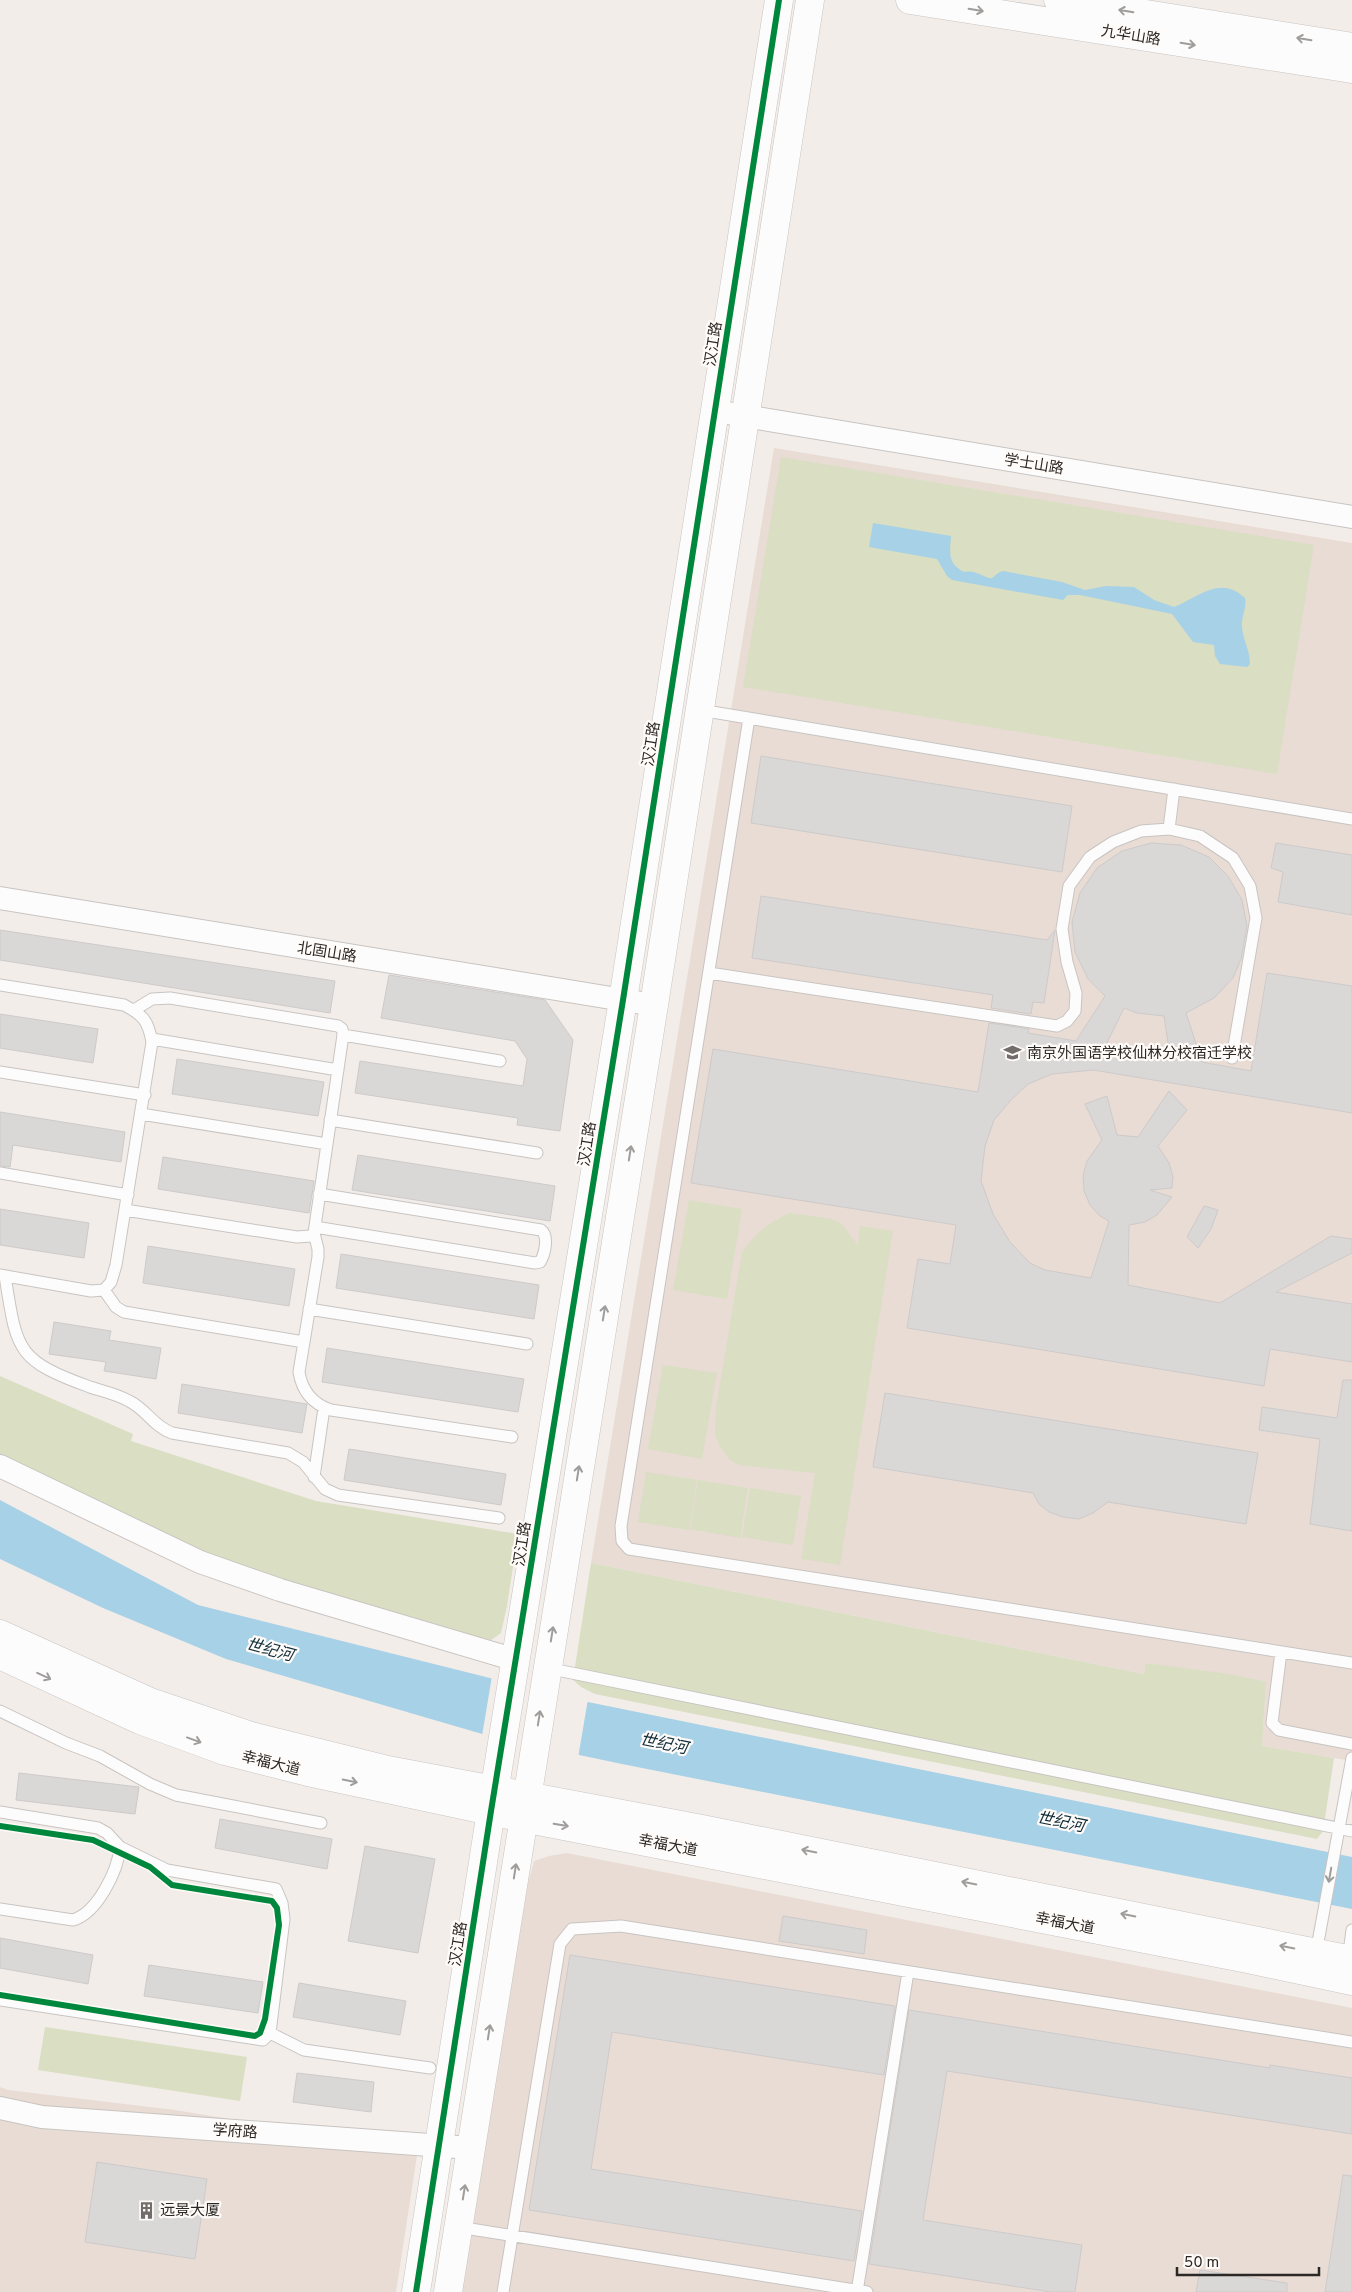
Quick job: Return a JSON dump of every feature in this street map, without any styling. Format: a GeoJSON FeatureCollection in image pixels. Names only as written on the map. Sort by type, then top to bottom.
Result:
{"type":"FeatureCollection","features":[{"type":"Feature","properties":{"kind":"street","name":"汉江路"},"geometry":{"type":"LineString","coordinates":[[416,2292],[502,1744],[623,1000],[779,0]]}},
{"type":"Feature","properties":{"kind":"street"},"geometry":{"type":"LineString","coordinates":[[448,2292],[654,1005],[810,0]]}},
{"type":"Feature","properties":{"kind":"street","name":"九华山路"},"geometry":{"type":"LineString","coordinates":[[910,0],[1352,69]]}},
{"type":"Feature","properties":{"kind":"street","name":"九华山路"},"geometry":{"type":"LineString","coordinates":[[1058,0],[1352,47]]}},
{"type":"Feature","properties":{"kind":"street","name":"学士山路"},"geometry":{"type":"LineString","coordinates":[[715,411],[1352,517]]}},
{"type":"Feature","properties":{"kind":"street","name":"北固山路"},"geometry":{"type":"LineString","coordinates":[[0,898],[654,1005]]}},
{"type":"Feature","properties":{"kind":"street"},"geometry":{"type":"LineString","coordinates":[[0,1466],[148,1539],[200,1562],[515,1667]]}},
{"type":"Feature","properties":{"kind":"street","name":"幸福大道"},"geometry":{"type":"LineString","coordinates":[[0,1634],[150,1702],[252,1736],[388,1770],[493,1801]]}},
{"type":"Feature","properties":{"kind":"street","name":"幸福大道"},"geometry":{"type":"LineString","coordinates":[[0,1655],[140,1720],[225,1751],[308,1772],[525,1807],[1062,1922],[1351,1967]]}},
{"type":"Feature","properties":{"kind":"street","name":"幸福大道"},"geometry":{"type":"LineString","coordinates":[[525,1807],[702,1829],[1316,1953],[1351,1967]]}},
{"type":"Feature","properties":{"kind":"street","name":"学府路"},"geometry":{"type":"LineString","coordinates":[[0,2108],[42,2117],[471,2148]]}},
{"type":"Feature","properties":{"kind":"lane"},"geometry":{"type":"LineString","coordinates":[[700,710],[1352,819]]}},
{"type":"Feature","properties":{"kind":"lane"},"geometry":{"type":"LineString","coordinates":[[749,718],[621,1526],[622,1541],[629,1548],[1352,1663]]}},
{"type":"Feature","properties":{"kind":"lane"},"geometry":{"type":"LineString","coordinates":[[1169,829],[1174,789]]}},
{"type":"Feature","properties":{"kind":"lane"},"geometry":{"type":"LineString","coordinates":[[709,972],[1057,1026],[1067,1021],[1075,1011],[1076,993],[1067,962],[1062,930],[1069,886],[1090,857],[1113,842],[1141,831],[1169,829],[1200,836],[1233,858],[1250,886],[1256,918],[1232,1058]]}},
{"type":"Feature","properties":{"kind":"lane"},"geometry":{"type":"LineString","coordinates":[[0,985],[124,1005],[134,1010],[149,1024],[152,1039],[145,1095],[116,1265],[111,1282],[104,1290],[91,1290],[3,1275],[17,1337],[25,1353],[52,1374],[130,1401],[161,1429],[172,1433],[288,1453],[303,1462],[326,1489],[338,1495],[498,1518]]}},
{"type":"Feature","properties":{"kind":"lane"},"geometry":{"type":"LineString","coordinates":[[134,1010],[152,999],[170,998],[338,1026],[342,1029],[338,1070],[314,1230],[318,1249],[299,1372],[300,1381],[312,1401],[324,1408],[512,1437]]}},
{"type":"Feature","properties":{"kind":"lane"},"geometry":{"type":"LineString","coordinates":[[342,1035],[500,1061]]}},
{"type":"Feature","properties":{"kind":"lane"},"geometry":{"type":"LineString","coordinates":[[152,1039],[338,1070]]}},
{"type":"Feature","properties":{"kind":"lane"},"geometry":{"type":"LineString","coordinates":[[0,1072],[145,1095]]}},
{"type":"Feature","properties":{"kind":"lane"},"geometry":{"type":"LineString","coordinates":[[141,1114],[327,1144]]}},
{"type":"Feature","properties":{"kind":"lane"},"geometry":{"type":"LineString","coordinates":[[330,1120],[537,1153]]}},
{"type":"Feature","properties":{"kind":"lane"},"geometry":{"type":"LineString","coordinates":[[0,1173],[128,1195]]}},
{"type":"Feature","properties":{"kind":"lane"},"geometry":{"type":"LineString","coordinates":[[125,1210],[305,1238],[314,1230],[535,1262],[540,1262],[543,1257],[546,1238],[541,1230],[319,1194]]}},
{"type":"Feature","properties":{"kind":"lane"},"geometry":{"type":"LineString","coordinates":[[104,1290],[116,1307],[124,1312],[304,1342]]}},
{"type":"Feature","properties":{"kind":"lane"},"geometry":{"type":"LineString","coordinates":[[309,1310],[527,1344]]}},
{"type":"Feature","properties":{"kind":"lane"},"geometry":{"type":"LineString","coordinates":[[314,1476],[324,1408]]}},
{"type":"Feature","properties":{"kind":"lane"},"geometry":{"type":"LineString","coordinates":[[1281,1652],[1272,1724],[1279,1730],[1352,1744]]}},
{"type":"Feature","properties":{"kind":"lane"},"geometry":{"type":"LineString","coordinates":[[546,1675],[1338,1834],[1352,1832]]}},
{"type":"Feature","properties":{"kind":"lane"},"geometry":{"type":"LineString","coordinates":[[0,1711],[66,1743],[100,1756],[150,1784],[176,1795],[321,1823]]}},
{"type":"Feature","properties":{"kind":"lane"},"geometry":{"type":"LineString","coordinates":[[1316,1953],[1352,1758]]}},
{"type":"Feature","properties":{"kind":"lane"},"geometry":{"type":"LineString","coordinates":[[0,1812],[98,1828],[107,1832],[120,1847],[167,1870],[276,1889],[282,1903],[284,1919],[270,2033],[263,2040],[0,2000]]}},
{"type":"Feature","properties":{"kind":"lane"},"geometry":{"type":"LineString","coordinates":[[0,1909],[73,1920],[81,1918],[102,1895],[120,1847]]}},
{"type":"Feature","properties":{"kind":"lane"},"geometry":{"type":"LineString","coordinates":[[503,2292],[560,1944],[572,1930],[621,1926],[1352,2042]]}},
{"type":"Feature","properties":{"kind":"lane"},"geometry":{"type":"LineString","coordinates":[[1351,1967],[1352,1930]]}},
{"type":"Feature","properties":{"kind":"lane"},"geometry":{"type":"LineString","coordinates":[[458,2227],[861,2291],[908,1972]]}},
{"type":"Feature","properties":{"kind":"lane"},"geometry":{"type":"LineString","coordinates":[[270,2033],[304,2050],[430,2068]]}},
{"type":"Feature","properties":{"kind":"shaded area","name":"南京外国语学校仙林分校宿迁学校"},"geometry":{"type":"Polygon","coordinates":[[[774,448],[1352,543],[1352,1761],[1262,1746],[1266,1682],[1145,1663],[1144,1674],[591,1563],[774,448]]]}},
{"type":"Feature","properties":{"kind":"shaded area"},"geometry":{"type":"Polygon","coordinates":[[[567,1853],[1352,2008],[1352,2292],[461,2292],[528,1883],[534,1861],[567,1853]]]}},
{"type":"Feature","properties":{"kind":"shaded area"},"geometry":{"type":"Polygon","coordinates":[[[0,2087],[8,2090],[175,2110],[304,2131],[420,2136],[396,2292],[0,2292],[0,2087]]]}},
{"type":"Feature","properties":{"kind":"green space"},"geometry":{"type":"Polygon","coordinates":[[[781,457],[1314,545],[1277,774],[743,687],[781,457]]]}},
{"type":"Feature","properties":{"kind":"green space"},"geometry":{"type":"Polygon","coordinates":[[[689,1200],[742,1209],[727,1299],[673,1290],[689,1200]]]}},
{"type":"Feature","properties":{"kind":"green space"},"geometry":{"type":"Polygon","coordinates":[[[790,1213],[832,1219],[842,1224],[858,1245],[860,1226],[893,1231],[840,1565],[801,1559],[815,1473],[739,1465],[729,1459],[715,1435],[716,1407],[742,1252],[763,1229],[775,1220],[790,1213]]]}},
{"type":"Feature","properties":{"kind":"green space"},"geometry":{"type":"Polygon","coordinates":[[[663,1365],[717,1373],[702,1459],[648,1449],[663,1365]]]}},
{"type":"Feature","properties":{"kind":"green space"},"geometry":{"type":"Polygon","coordinates":[[[0,1376],[133,1434],[131,1441],[316,1501],[518,1534],[501,1633],[490,1641],[275,1581],[151,1531],[0,1458],[0,1376]]]}},
{"type":"Feature","properties":{"kind":"green space"},"geometry":{"type":"Polygon","coordinates":[[[646,1472],[697,1480],[689,1530],[638,1522],[646,1472]]]}},
{"type":"Feature","properties":{"kind":"green space"},"geometry":{"type":"Polygon","coordinates":[[[698,1480],[748,1488],[740,1538],[690,1529],[698,1480]]]}},
{"type":"Feature","properties":{"kind":"green space"},"geometry":{"type":"Polygon","coordinates":[[[750,1488],[801,1496],[793,1545],[742,1537],[750,1488]]]}},
{"type":"Feature","properties":{"kind":"green space"},"geometry":{"type":"Polygon","coordinates":[[[591,1563],[1144,1674],[1145,1663],[1229,1674],[1266,1682],[1262,1746],[1334,1758],[1323,1831],[1317,1839],[595,1694],[581,1687],[573,1680],[591,1563]]]}},
{"type":"Feature","properties":{"kind":"green space"},"geometry":{"type":"Polygon","coordinates":[[[45,2027],[247,2057],[240,2101],[38,2070],[45,2027]]]}},
{"type":"Feature","properties":{"kind":"water"},"geometry":{"type":"Polygon","coordinates":[[[873,523],[951,536],[951,557],[955,565],[964,572],[969,571],[990,578],[1003,571],[1062,582],[1085,590],[1106,586],[1134,587],[1154,600],[1174,607],[1210,590],[1227,588],[1236,591],[1245,598],[1242,627],[1250,664],[1247,667],[1220,664],[1215,656],[1214,645],[1193,642],[1172,614],[1080,595],[1068,595],[1063,600],[952,580],[947,576],[937,559],[869,547],[873,523]]]}},
{"type":"Feature","properties":{"kind":"water","name":"世纪河"},"geometry":{"type":"Polygon","coordinates":[[[0,1500],[198,1605],[578,1700],[1352,1857],[1352,1909],[489,1736],[226,1659],[103,1608],[0,1559],[0,1500]]]}},
{"type":"Feature","properties":{"kind":"pier"},"geometry":{"type":"Polygon","coordinates":[[[492,1676],[588,1699],[578,1758],[482,1736],[492,1676]]]}},
{"type":"Feature","properties":{"kind":"building"},"geometry":{"type":"Polygon","coordinates":[[[761,756],[1072,806],[1062,872],[751,823],[761,756]]]}},
{"type":"Feature","properties":{"kind":"building"},"geometry":{"type":"Polygon","coordinates":[[[1151,843],[1181,845],[1209,857],[1228,876],[1242,900],[1247,926],[1241,959],[1233,978],[1214,998],[1186,1013],[1202,1062],[1251,1071],[1267,973],[1352,986],[1352,1113],[1093,1070],[1052,1074],[1028,1084],[994,1120],[985,1146],[981,1181],[993,1214],[1010,1242],[1030,1263],[1045,1270],[1091,1278],[1109,1221],[1100,1216],[1090,1205],[1084,1191],[1083,1176],[1087,1161],[1102,1140],[1085,1104],[1107,1096],[1117,1135],[1138,1137],[1169,1091],[1187,1110],[1158,1146],[1169,1163],[1173,1177],[1172,1188],[1150,1190],[1172,1197],[1157,1215],[1145,1222],[1129,1225],[1128,1285],[1220,1303],[1331,1236],[1352,1239],[1352,1253],[1276,1292],[1352,1304],[1352,1362],[1270,1349],[1264,1386],[907,1328],[918,1259],[950,1264],[956,1225],[691,1183],[713,1049],[978,1092],[989,1023],[1029,1029],[1028,1033],[1076,1041],[1105,996],[1088,979],[1075,952],[1072,922],[1080,893],[1097,868],[1122,851],[1151,843]],[[1124,1008],[1106,1045],[1170,1056],[1164,1016],[1137,1013],[1124,1008]]]}},
{"type":"Feature","properties":{"kind":"building"},"geometry":{"type":"Polygon","coordinates":[[[1276,843],[1352,855],[1352,915],[1278,902],[1283,872],[1271,868],[1276,843]]]}},
{"type":"Feature","properties":{"kind":"building"},"geometry":{"type":"Polygon","coordinates":[[[761,896],[1047,940],[1055,930],[1044,1003],[1033,1002],[1031,1014],[991,1008],[993,995],[752,958],[761,896]]]}},
{"type":"Feature","properties":{"kind":"building"},"geometry":{"type":"Polygon","coordinates":[[[0,930],[335,981],[330,1013],[0,960],[0,930]]]}},
{"type":"Feature","properties":{"kind":"building"},"geometry":{"type":"Polygon","coordinates":[[[389,975],[545,1000],[573,1040],[560,1131],[517,1125],[518,1118],[355,1093],[360,1061],[523,1086],[527,1059],[515,1041],[381,1018],[389,975]]]}},
{"type":"Feature","properties":{"kind":"building"},"geometry":{"type":"Polygon","coordinates":[[[0,1014],[98,1029],[93,1063],[0,1048],[0,1014]]]}},
{"type":"Feature","properties":{"kind":"building"},"geometry":{"type":"Polygon","coordinates":[[[177,1059],[324,1082],[318,1116],[172,1094],[177,1059]]]}},
{"type":"Feature","properties":{"kind":"building"},"geometry":{"type":"Polygon","coordinates":[[[0,1112],[125,1132],[121,1162],[13,1145],[10,1167],[0,1166],[0,1112]]]}},
{"type":"Feature","properties":{"kind":"building"},"geometry":{"type":"Polygon","coordinates":[[[358,1155],[555,1186],[550,1221],[352,1190],[358,1155]]]}},
{"type":"Feature","properties":{"kind":"building"},"geometry":{"type":"Polygon","coordinates":[[[163,1157],[314,1181],[309,1213],[158,1189],[163,1157]]]}},
{"type":"Feature","properties":{"kind":"building"},"geometry":{"type":"Polygon","coordinates":[[[1204,1206],[1218,1210],[1211,1229],[1198,1248],[1187,1237],[1204,1206]]]}},
{"type":"Feature","properties":{"kind":"building"},"geometry":{"type":"Polygon","coordinates":[[[0,1209],[89,1223],[84,1258],[0,1245],[0,1209]]]}},
{"type":"Feature","properties":{"kind":"building"},"geometry":{"type":"Polygon","coordinates":[[[148,1246],[295,1269],[289,1306],[143,1283],[148,1246]]]}},
{"type":"Feature","properties":{"kind":"building"},"geometry":{"type":"Polygon","coordinates":[[[341,1254],[539,1285],[534,1319],[336,1288],[341,1254]]]}},
{"type":"Feature","properties":{"kind":"building"},"geometry":{"type":"Polygon","coordinates":[[[54,1322],[111,1331],[109,1340],[161,1348],[156,1379],[104,1371],[106,1362],[49,1354],[54,1322]]]}},
{"type":"Feature","properties":{"kind":"building"},"geometry":{"type":"Polygon","coordinates":[[[327,1348],[524,1379],[518,1412],[322,1382],[327,1348]]]}},
{"type":"Feature","properties":{"kind":"building"},"geometry":{"type":"Polygon","coordinates":[[[1343,1380],[1352,1380],[1352,1531],[1310,1524],[1320,1439],[1259,1430],[1262,1407],[1337,1418],[1343,1380]]]}},
{"type":"Feature","properties":{"kind":"building"},"geometry":{"type":"Polygon","coordinates":[[[182,1384],[307,1404],[302,1433],[178,1413],[182,1384]]]}},
{"type":"Feature","properties":{"kind":"building"},"geometry":{"type":"Polygon","coordinates":[[[885,1393],[1258,1453],[1246,1524],[1108,1502],[1093,1513],[1079,1519],[1063,1517],[1049,1512],[1039,1504],[1033,1493],[873,1467],[885,1393]]]}},
{"type":"Feature","properties":{"kind":"building"},"geometry":{"type":"Polygon","coordinates":[[[349,1449],[506,1474],[501,1505],[344,1480],[349,1449]]]}},
{"type":"Feature","properties":{"kind":"building"},"geometry":{"type":"Polygon","coordinates":[[[19,1773],[139,1787],[135,1814],[16,1800],[19,1773]]]}},
{"type":"Feature","properties":{"kind":"building"},"geometry":{"type":"Polygon","coordinates":[[[220,1819],[332,1839],[327,1869],[215,1848],[220,1819]]]}},
{"type":"Feature","properties":{"kind":"building"},"geometry":{"type":"Polygon","coordinates":[[[365,1846],[435,1859],[418,1953],[348,1941],[365,1846]]]}},
{"type":"Feature","properties":{"kind":"building"},"geometry":{"type":"Polygon","coordinates":[[[783,1916],[867,1930],[864,1954],[779,1941],[783,1916]]]}},
{"type":"Feature","properties":{"kind":"building"},"geometry":{"type":"Polygon","coordinates":[[[0,1938],[93,1955],[88,1984],[0,1968],[0,1938]]]}},
{"type":"Feature","properties":{"kind":"building"},"geometry":{"type":"Polygon","coordinates":[[[570,1955],[895,2006],[884,2075],[612,2032],[591,2169],[862,2211],[854,2261],[529,2210],[570,1955]]]}},
{"type":"Feature","properties":{"kind":"building"},"geometry":{"type":"Polygon","coordinates":[[[149,1965],[263,1982],[258,2013],[144,1996],[149,1965]]]}},
{"type":"Feature","properties":{"kind":"building"},"geometry":{"type":"Polygon","coordinates":[[[299,1983],[406,2001],[400,2035],[293,2017],[299,1983]]]}},
{"type":"Feature","properties":{"kind":"building"},"geometry":{"type":"Polygon","coordinates":[[[909,2010],[1270,2068],[1270,2065],[1352,2078],[1352,2134],[947,2071],[923,2220],[1082,2245],[1075,2292],[1051,2292],[869,2264],[909,2010]]]}},
{"type":"Feature","properties":{"kind":"building"},"geometry":{"type":"Polygon","coordinates":[[[297,2073],[374,2082],[371,2112],[293,2102],[297,2073]]]}},
{"type":"Feature","properties":{"kind":"building","name":"远景大厦"},"geometry":{"type":"Polygon","coordinates":[[[97,2162],[207,2179],[195,2259],[85,2242],[97,2162]]]}},
{"type":"Feature","properties":{"kind":"building"},"geometry":{"type":"Polygon","coordinates":[[[1343,2175],[1352,2176],[1352,2292],[1325,2292],[1343,2175]]]}},
{"type":"Feature","properties":{"kind":"building"},"geometry":{"type":"Polygon","coordinates":[[[1200,2270],[1287,2283],[1287,2292],[1196,2292],[1200,2270]]]}},
{"type":"Feature","properties":{"kind":"cycle path"},"geometry":{"type":"LineString","coordinates":[[416,2292],[491,1811],[623,1000],[779,0]]}},
{"type":"Feature","properties":{"kind":"cycle path"},"geometry":{"type":"LineString","coordinates":[[0,1826],[93,1840],[150,1867],[172,1885],[272,1901],[277,1908],[279,1925],[265,2019],[260,2033],[255,2036],[0,1995]]}},
{"type":"Feature","properties":{"kind":"place","name":"南京外国语学校仙林分校宿迁学校"},"geometry":{"type":"Point","coordinates":[1013,1053]}},
{"type":"Feature","properties":{"kind":"place","name":"远景大厦"},"geometry":{"type":"Point","coordinates":[146,2210]}}]}
